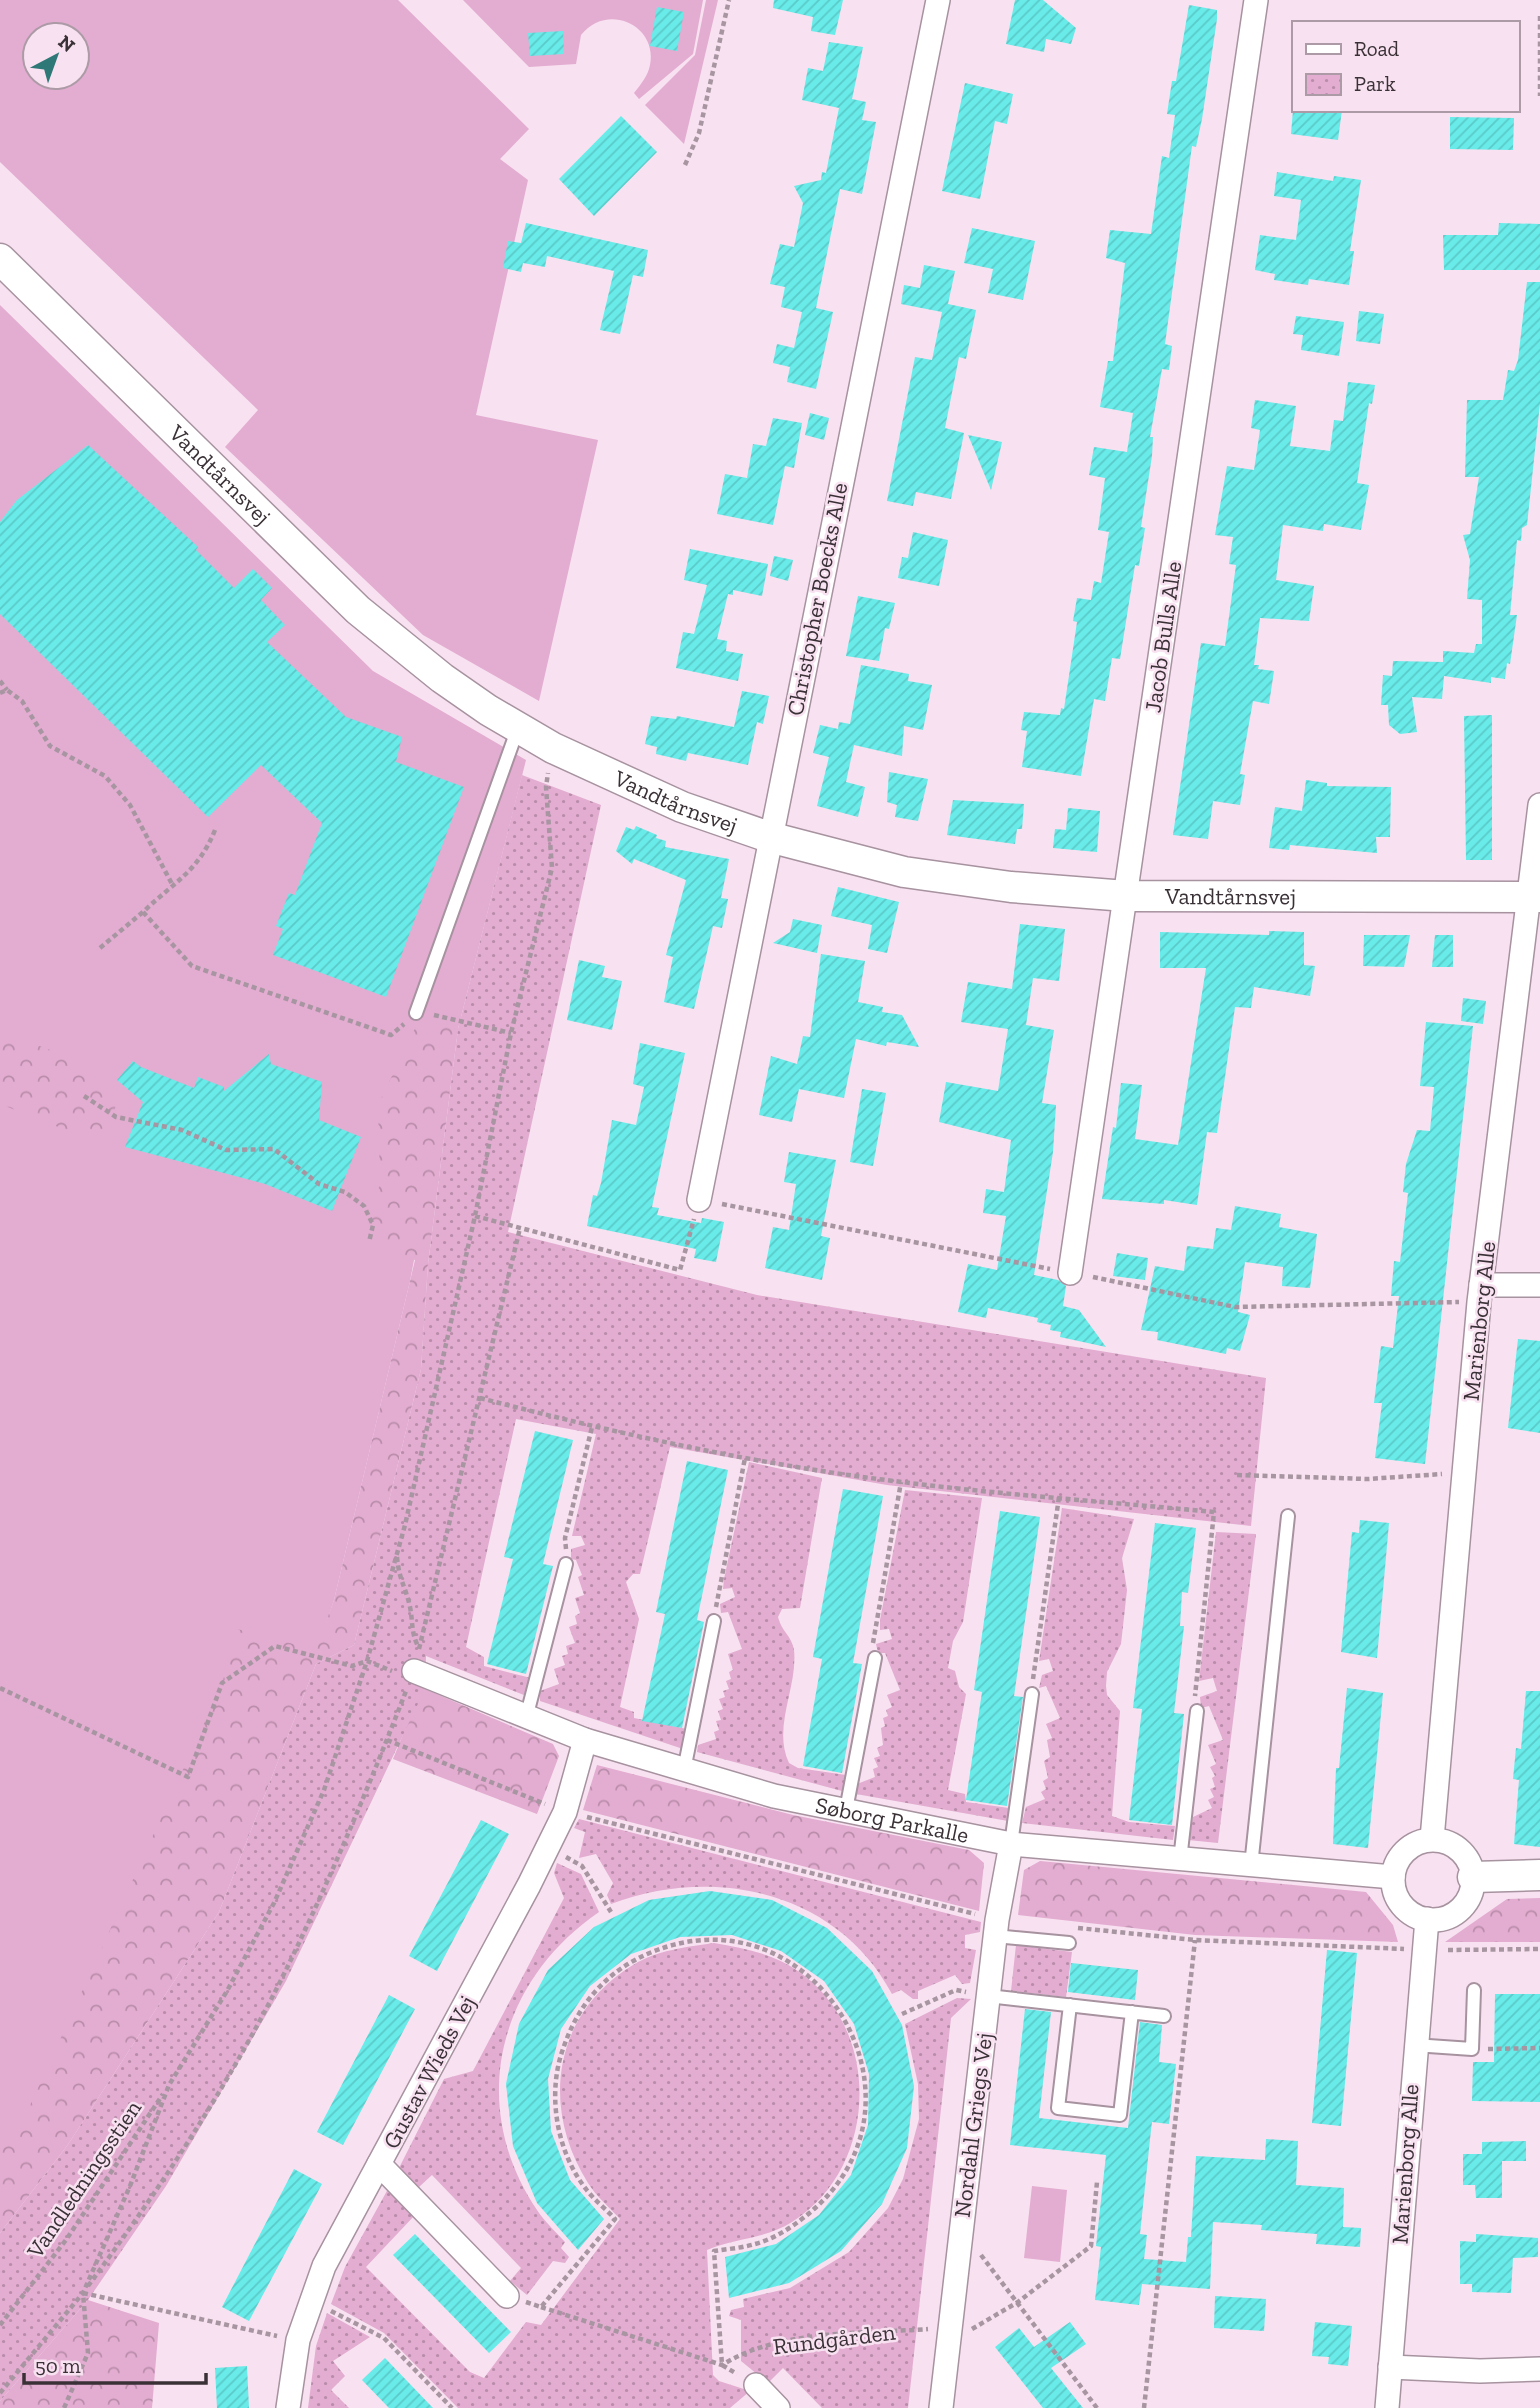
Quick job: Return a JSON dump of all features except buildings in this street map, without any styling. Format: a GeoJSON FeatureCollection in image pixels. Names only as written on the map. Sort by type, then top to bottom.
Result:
{"type":"FeatureCollection","features":[{"type":"Feature","properties":{"kind":"street","name":"Christopher Boecks Alle"},"geometry":{"type":"LineString","coordinates":[[699,1199],[769,837],[938,0]]}},
{"type":"Feature","properties":{"kind":"street","name":"Jacob Bulls Alle"},"geometry":{"type":"LineString","coordinates":[[1070,1273],[1256,0]]}},
{"type":"Feature","properties":{"kind":"street","name":"Vandtårnsvej"},"geometry":{"type":"LineString","coordinates":[[0,259],[358,610],[442,678],[553,748],[682,807],[769,837],[904,873],[1011,887],[1126,896],[1535,897]]}},
{"type":"Feature","properties":{"kind":"street","name":"Marienborg Alle"},"geometry":{"type":"LineString","coordinates":[[1432,1839],[1481,1285],[1535,897],[1540,805]]}},
{"type":"Feature","properties":{"kind":"street"},"geometry":{"type":"LineString","coordinates":[[1481,1285],[1540,1285]]}},
{"type":"Feature","properties":{"kind":"street","name":"Søborg Parkalle"},"geometry":{"type":"LineString","coordinates":[[414,1671],[585,1740],[774,1796],[1011,1843],[1393,1877]]}},
{"type":"Feature","properties":{"kind":"street","name":"Gustav Wieds Vej"},"geometry":{"type":"LineString","coordinates":[[288,2408],[298,2340],[324,2266],[548,1847],[565,1811],[585,1740]]}},
{"type":"Feature","properties":{"kind":"street"},"geometry":{"type":"LineString","coordinates":[[1432,1839],[1447,1842],[1460,1850],[1469,1862],[1473,1877],[1471,1894],[1460,1909],[1445,1918],[1427,1919],[1413,1915],[1401,1905],[1394,1892],[1396,1863],[1405,1850],[1432,1839]]}},
{"type":"Feature","properties":{"kind":"street","name":"Nordahl Griegs Vej"},"geometry":{"type":"LineString","coordinates":[[941,2408],[996,1928],[1011,1843]]}},
{"type":"Feature","properties":{"kind":"street"},"geometry":{"type":"LineString","coordinates":[[1473,1877],[1540,1875]]}},
{"type":"Feature","properties":{"kind":"street","name":"Marienborg Alle"},"geometry":{"type":"LineString","coordinates":[[1387,2408],[1414,2045],[1427,1919]]}},
{"type":"Feature","properties":{"kind":"street"},"geometry":{"type":"LineString","coordinates":[[379,2164],[507,2296]]}},
{"type":"Feature","properties":{"kind":"street"},"geometry":{"type":"LineString","coordinates":[[1390,2367],[1480,2371],[1540,2370]]}},
{"type":"Feature","properties":{"kind":"street","name":"Rundgården"},"geometry":{"type":"LineString","coordinates":[[756,2385],[778,2408]]}},
{"type":"Feature","properties":{"kind":"lane"},"geometry":{"type":"LineString","coordinates":[[416,1013],[518,728]]}},
{"type":"Feature","properties":{"kind":"lane"},"geometry":{"type":"LineString","coordinates":[[1251,1866],[1288,1516]]}},
{"type":"Feature","properties":{"kind":"lane"},"geometry":{"type":"LineString","coordinates":[[526,1718],[566,1564]]}},
{"type":"Feature","properties":{"kind":"lane"},"geometry":{"type":"LineString","coordinates":[[684,1770],[714,1621]]}},
{"type":"Feature","properties":{"kind":"lane"},"geometry":{"type":"LineString","coordinates":[[846,1810],[875,1658]]}},
{"type":"Feature","properties":{"kind":"lane"},"geometry":{"type":"LineString","coordinates":[[1011,1843],[1032,1693]]}},
{"type":"Feature","properties":{"kind":"lane"},"geometry":{"type":"LineString","coordinates":[[1180,1860],[1197,1711]]}},
{"type":"Feature","properties":{"kind":"lane"},"geometry":{"type":"LineString","coordinates":[[996,1928],[1069,1944]]}},
{"type":"Feature","properties":{"kind":"lane"},"geometry":{"type":"LineString","coordinates":[[1414,2045],[1472,2049],[1474,1990]]}},
{"type":"Feature","properties":{"kind":"lane"},"geometry":{"type":"LineString","coordinates":[[988,1996],[1164,2016]]}},
{"type":"Feature","properties":{"kind":"lane"},"geometry":{"type":"LineString","coordinates":[[1070,2006],[1058,2108],[1120,2115],[1132,2012]]}},
{"type":"Feature","properties":{"kind":"path"},"geometry":{"type":"LineString","coordinates":[[685,165],[699,133],[729,0]]}},
{"type":"Feature","properties":{"kind":"path"},"geometry":{"type":"LineString","coordinates":[[1540,16],[1540,96]]}},
{"type":"Feature","properties":{"kind":"path"},"geometry":{"type":"LineString","coordinates":[[0,681],[7,691],[22,701],[50,746],[106,776],[130,805],[172,884]]}},
{"type":"Feature","properties":{"kind":"path"},"geometry":{"type":"LineString","coordinates":[[0,693],[7,691]]}},
{"type":"Feature","properties":{"kind":"path"},"geometry":{"type":"LineString","coordinates":[[64,2408],[88,2354],[83,2293],[130,2186],[169,2085],[227,1991],[274,1903],[324,1790],[367,1661],[397,1553],[475,1216],[511,1033],[552,868],[546,787],[553,748]]}},
{"type":"Feature","properties":{"kind":"path"},"geometry":{"type":"LineString","coordinates":[[100,948],[172,884],[191,872],[215,830]]}},
{"type":"Feature","properties":{"kind":"path"},"geometry":{"type":"LineString","coordinates":[[143,912],[192,966],[391,1035],[416,1013],[442,1016],[511,1033]]}},
{"type":"Feature","properties":{"kind":"path"},"geometry":{"type":"LineString","coordinates":[[84,1097],[116,1117],[182,1130],[226,1150],[274,1150],[319,1184],[345,1192],[364,1206],[373,1225],[369,1242]]}},
{"type":"Feature","properties":{"kind":"path"},"geometry":{"type":"LineString","coordinates":[[475,1216],[680,1270],[699,1199]]}},
{"type":"Feature","properties":{"kind":"path"},"geometry":{"type":"LineString","coordinates":[[0,2393],[83,2293],[150,2201],[211,2103],[278,1985],[326,1886],[414,1671],[520,1228]]}},
{"type":"Feature","properties":{"kind":"path"},"geometry":{"type":"LineString","coordinates":[[480,1398],[592,1427],[745,1458],[901,1482],[1214,1512],[1194,1686],[1197,1711]]}},
{"type":"Feature","properties":{"kind":"path"},"geometry":{"type":"LineString","coordinates":[[566,1564],[565,1538],[592,1427]]}},
{"type":"Feature","properties":{"kind":"path"},"geometry":{"type":"LineString","coordinates":[[714,1621],[745,1458]]}},
{"type":"Feature","properties":{"kind":"path"},"geometry":{"type":"LineString","coordinates":[[1237,1475],[1368,1479],[1464,1473]]}},
{"type":"Feature","properties":{"kind":"path"},"geometry":{"type":"LineString","coordinates":[[875,1658],[873,1639],[901,1482]]}},
{"type":"Feature","properties":{"kind":"path"},"geometry":{"type":"LineString","coordinates":[[1032,1693],[1033,1667],[1059,1497]]}},
{"type":"Feature","properties":{"kind":"path"},"geometry":{"type":"LineString","coordinates":[[397,1553],[399,1581],[410,1605],[412,1633],[419,1648]]}},
{"type":"Feature","properties":{"kind":"path"},"geometry":{"type":"LineString","coordinates":[[0,1688],[188,1777],[222,1684],[275,1646],[352,1666],[367,1661]]}},
{"type":"Feature","properties":{"kind":"path"},"geometry":{"type":"LineString","coordinates":[[387,1740],[565,1811],[996,1928]]}},
{"type":"Feature","properties":{"kind":"path"},"geometry":{"type":"LineString","coordinates":[[548,1847],[582,1866],[611,1912]]}},
{"type":"Feature","properties":{"kind":"path"},"geometry":{"type":"LineString","coordinates":[[1076,1928],[1195,1940],[1423,1950],[1540,1949]]}},
{"type":"Feature","properties":{"kind":"path"},"geometry":{"type":"LineString","coordinates":[[541,2307],[615,2219],[585,2188],[564,2150],[554,2107],[557,2064],[572,2022],[597,1987],[631,1960],[672,1944],[715,1939],[758,1947],[797,1966],[830,1995],[853,2032],[865,2074],[864,2118],[852,2160],[829,2196],[796,2225],[757,2244],[714,2251],[722,2365]]}},
{"type":"Feature","properties":{"kind":"path"},"geometry":{"type":"LineString","coordinates":[[1144,2408],[1195,1940]]}},
{"type":"Feature","properties":{"kind":"path"},"geometry":{"type":"LineString","coordinates":[[902,2014],[956,1990],[988,1996]]}},
{"type":"Feature","properties":{"kind":"path"},"geometry":{"type":"LineString","coordinates":[[1472,2049],[1540,2048]]}},
{"type":"Feature","properties":{"kind":"path","name":"Vandledningsstien"},"geometry":{"type":"LineString","coordinates":[[0,2325],[66,2240],[169,2085]]}},
{"type":"Feature","properties":{"kind":"path","name":"Rundgården"},"geometry":{"type":"LineString","coordinates":[[722,2365],[742,2353],[802,2339],[950,2328],[975,2329],[1018,2302],[1091,2246],[1097,2182]]}},
{"type":"Feature","properties":{"kind":"path"},"geometry":{"type":"LineString","coordinates":[[960,2241],[984,2257],[1097,2408]]}},
{"type":"Feature","properties":{"kind":"path"},"geometry":{"type":"LineString","coordinates":[[83,2293],[298,2340]]}},
{"type":"Feature","properties":{"kind":"path","name":"Rundgården"},"geometry":{"type":"LineString","coordinates":[[507,2296],[722,2365],[756,2385]]}},
{"type":"Feature","properties":{"kind":"path"},"geometry":{"type":"LineString","coordinates":[[312,2301],[384,2338],[452,2408]]}},
{"type":"Feature","properties":{"kind":"green space"},"geometry":{"type":"Polygon","coordinates":[[[0,0],[398,0],[529,129],[500,159],[528,180],[476,415],[598,440],[539,701],[423,635],[225,447],[258,410],[0,162],[0,0]]]}},
{"type":"Feature","properties":{"kind":"green space"},"geometry":{"type":"Polygon","coordinates":[[[463,0],[703,0],[693,54],[639,99],[634,93],[648,73],[650,51],[639,29],[616,19],[604,20],[592,25],[581,35],[576,64],[529,67],[463,0]]]}},
{"type":"Feature","properties":{"kind":"green space"},"geometry":{"type":"Polygon","coordinates":[[[706,0],[718,0],[684,144],[645,105],[695,55],[706,0]]]}},
{"type":"Feature","properties":{"kind":"green space"},"geometry":{"type":"Polygon","coordinates":[[[0,305],[373,671],[526,760],[458,1029],[410,1281],[334,1600],[296,1713],[0,2213],[0,305]]]}},
{"type":"Feature","properties":{"kind":"green space"},"geometry":{"type":"Polygon","coordinates":[[[522,775],[601,805],[508,1232],[757,1295],[1266,1378],[1251,1526],[887,1485],[670,1447],[640,1574],[633,1574],[626,1582],[639,1619],[620,1707],[634,1712],[634,1718],[687,1729],[683,1749],[540,1701],[540,1691],[559,1684],[554,1669],[565,1665],[562,1656],[568,1654],[566,1646],[575,1643],[569,1627],[577,1624],[575,1616],[580,1613],[575,1598],[584,1595],[578,1577],[582,1575],[576,1560],[571,1559],[571,1549],[585,1545],[581,1536],[572,1536],[596,1434],[516,1419],[466,1647],[484,1657],[484,1666],[531,1678],[524,1695],[426,1656],[425,1689],[286,1981],[166,2186],[88,2300],[0,2401],[0,2233],[67,2146],[219,1912],[316,1664],[354,1645],[421,1369],[428,1264],[458,1029],[522,775]]]}},
{"type":"Feature","properties":{"kind":"green space"},"geometry":{"type":"Polygon","coordinates":[[[419,1020],[458,1029],[428,1264],[421,1369],[354,1645],[316,1664],[219,1912],[67,2146],[0,2233],[0,2151],[17,2134],[222,1684],[237,1629],[316,1650],[334,1600],[415,1260],[366,1240],[380,1183],[378,1105],[419,1020]]]}},
{"type":"Feature","properties":{"kind":"green space"},"geometry":{"type":"Polygon","coordinates":[[[0,1031],[66,1056],[120,1092],[104,1145],[0,1104],[0,1031]]]}},
{"type":"Feature","properties":{"kind":"green space"},"geometry":{"type":"Polygon","coordinates":[[[749,1462],[822,1478],[800,1608],[782,1609],[778,1617],[794,1650],[793,1678],[783,1735],[789,1763],[798,1768],[846,1775],[842,1791],[697,1752],[698,1745],[716,1739],[714,1732],[719,1730],[716,1721],[721,1720],[718,1711],[723,1709],[719,1699],[725,1697],[723,1691],[729,1689],[726,1681],[731,1679],[729,1672],[733,1670],[728,1654],[742,1649],[728,1612],[721,1613],[720,1604],[735,1597],[732,1588],[723,1589],[724,1579],[749,1462]]]}},
{"type":"Feature","properties":{"kind":"green space"},"geometry":{"type":"Polygon","coordinates":[[[905,1490],[982,1498],[963,1622],[953,1641],[948,1668],[955,1671],[959,1687],[966,1694],[948,1790],[965,1794],[966,1802],[1009,1808],[1008,1821],[856,1794],[857,1784],[875,1777],[873,1769],[878,1767],[874,1758],[880,1756],[877,1748],[883,1745],[883,1718],[888,1716],[886,1710],[892,1707],[887,1695],[900,1690],[885,1653],[878,1653],[876,1644],[892,1639],[889,1629],[880,1630],[880,1620],[905,1490]]]}},
{"type":"Feature","properties":{"kind":"green space"},"geometry":{"type":"Polygon","coordinates":[[[1062,1508],[1134,1519],[1122,1558],[1127,1590],[1121,1644],[1107,1672],[1107,1695],[1120,1711],[1112,1816],[1129,1822],[1175,1826],[1173,1840],[1022,1823],[1026,1807],[1045,1799],[1041,1792],[1046,1789],[1043,1781],[1048,1778],[1044,1761],[1050,1757],[1047,1740],[1052,1738],[1046,1724],[1060,1718],[1046,1686],[1039,1688],[1042,1675],[1053,1671],[1049,1659],[1039,1661],[1062,1508]]]}},
{"type":"Feature","properties":{"kind":"green space"},"geometry":{"type":"Polygon","coordinates":[[[1216,1532],[1256,1534],[1218,1843],[1188,1840],[1193,1817],[1212,1808],[1208,1800],[1214,1797],[1210,1789],[1215,1787],[1212,1778],[1215,1776],[1210,1767],[1216,1764],[1208,1745],[1223,1740],[1209,1706],[1201,1708],[1200,1697],[1217,1691],[1213,1678],[1199,1681],[1216,1532]]]}},
{"type":"Feature","properties":{"kind":"green space"},"geometry":{"type":"Polygon","coordinates":[[[425,1689],[553,1744],[559,1756],[537,1814],[393,1759],[420,1693],[425,1689]]]}},
{"type":"Feature","properties":{"kind":"green space"},"geometry":{"type":"Polygon","coordinates":[[[597,1765],[793,1815],[969,1850],[984,1863],[979,1911],[583,1810],[597,1765]]]}},
{"type":"Feature","properties":{"kind":"green space"},"geometry":{"type":"Polygon","coordinates":[[[579,1819],[981,1922],[980,1932],[965,1935],[965,1948],[976,1950],[970,1983],[962,1984],[955,1975],[918,1991],[918,1999],[913,1999],[901,1990],[892,1994],[868,1959],[839,1931],[806,1910],[770,1896],[731,1888],[691,1887],[650,1892],[611,1904],[607,1895],[613,1883],[596,1854],[579,1858],[585,1832],[574,1828],[579,1819]]]}},
{"type":"Feature","properties":{"kind":"green space"},"geometry":{"type":"Polygon","coordinates":[[[1040,1861],[1366,1892],[1393,1925],[1398,1942],[1195,1935],[1018,1915],[1024,1870],[1040,1861]]]}},
{"type":"Feature","properties":{"kind":"green space"},"geometry":{"type":"Polygon","coordinates":[[[557,1863],[581,1874],[599,1912],[564,1941],[536,1973],[516,2010],[503,2048],[499,2088],[503,2129],[515,2170],[537,2210],[565,2242],[561,2248],[569,2257],[565,2263],[553,2261],[527,2295],[510,2281],[521,2268],[432,2175],[419,2187],[399,2168],[444,2079],[473,2071],[564,1898],[554,1873],[557,1863]]]}},
{"type":"Feature","properties":{"kind":"green space"},"geometry":{"type":"Polygon","coordinates":[[[1540,1898],[1540,1942],[1445,1942],[1507,1899],[1540,1898]]]}},
{"type":"Feature","properties":{"kind":"green space"},"geometry":{"type":"Polygon","coordinates":[[[714,1943],[746,1949],[776,1959],[795,1969],[824,1994],[844,2025],[856,2060],[860,2096],[855,2133],[842,2167],[821,2198],[782,2228],[707,2250],[713,2375],[719,2381],[750,2391],[730,2408],[458,2408],[384,2333],[331,2304],[345,2267],[388,2189],[415,2215],[366,2267],[470,2372],[484,2378],[526,2322],[541,2325],[620,2219],[588,2183],[573,2154],[564,2124],[560,2094],[562,2064],[571,2035],[585,2009],[606,1985],[633,1965],[662,1953],[714,1943]]]}},
{"type":"Feature","properties":{"kind":"green space"},"geometry":{"type":"Polygon","coordinates":[[[1016,1945],[1072,1952],[1066,1997],[1011,1991],[1016,1945]]]}},
{"type":"Feature","properties":{"kind":"green space"},"geometry":{"type":"Polygon","coordinates":[[[957,1998],[971,1999],[951,2018],[908,2408],[822,2408],[783,2368],[768,2383],[741,2361],[741,2320],[729,2316],[731,2310],[744,2307],[743,2299],[790,2288],[849,2252],[888,2208],[903,2179],[919,2119],[918,2084],[905,2024],[957,1998]]]}},
{"type":"Feature","properties":{"kind":"green space"},"geometry":{"type":"Polygon","coordinates":[[[1032,2186],[1067,2190],[1060,2262],[1024,2258],[1032,2186]]]}},
{"type":"Feature","properties":{"kind":"green space"},"geometry":{"type":"Polygon","coordinates":[[[88,2300],[159,2323],[152,2408],[0,2408],[0,2401],[88,2300]]]}},
{"type":"Feature","properties":{"kind":"green space"},"geometry":{"type":"Polygon","coordinates":[[[327,2313],[370,2337],[333,2361],[345,2376],[331,2390],[349,2408],[308,2408],[316,2346],[327,2313]]]}}]}
